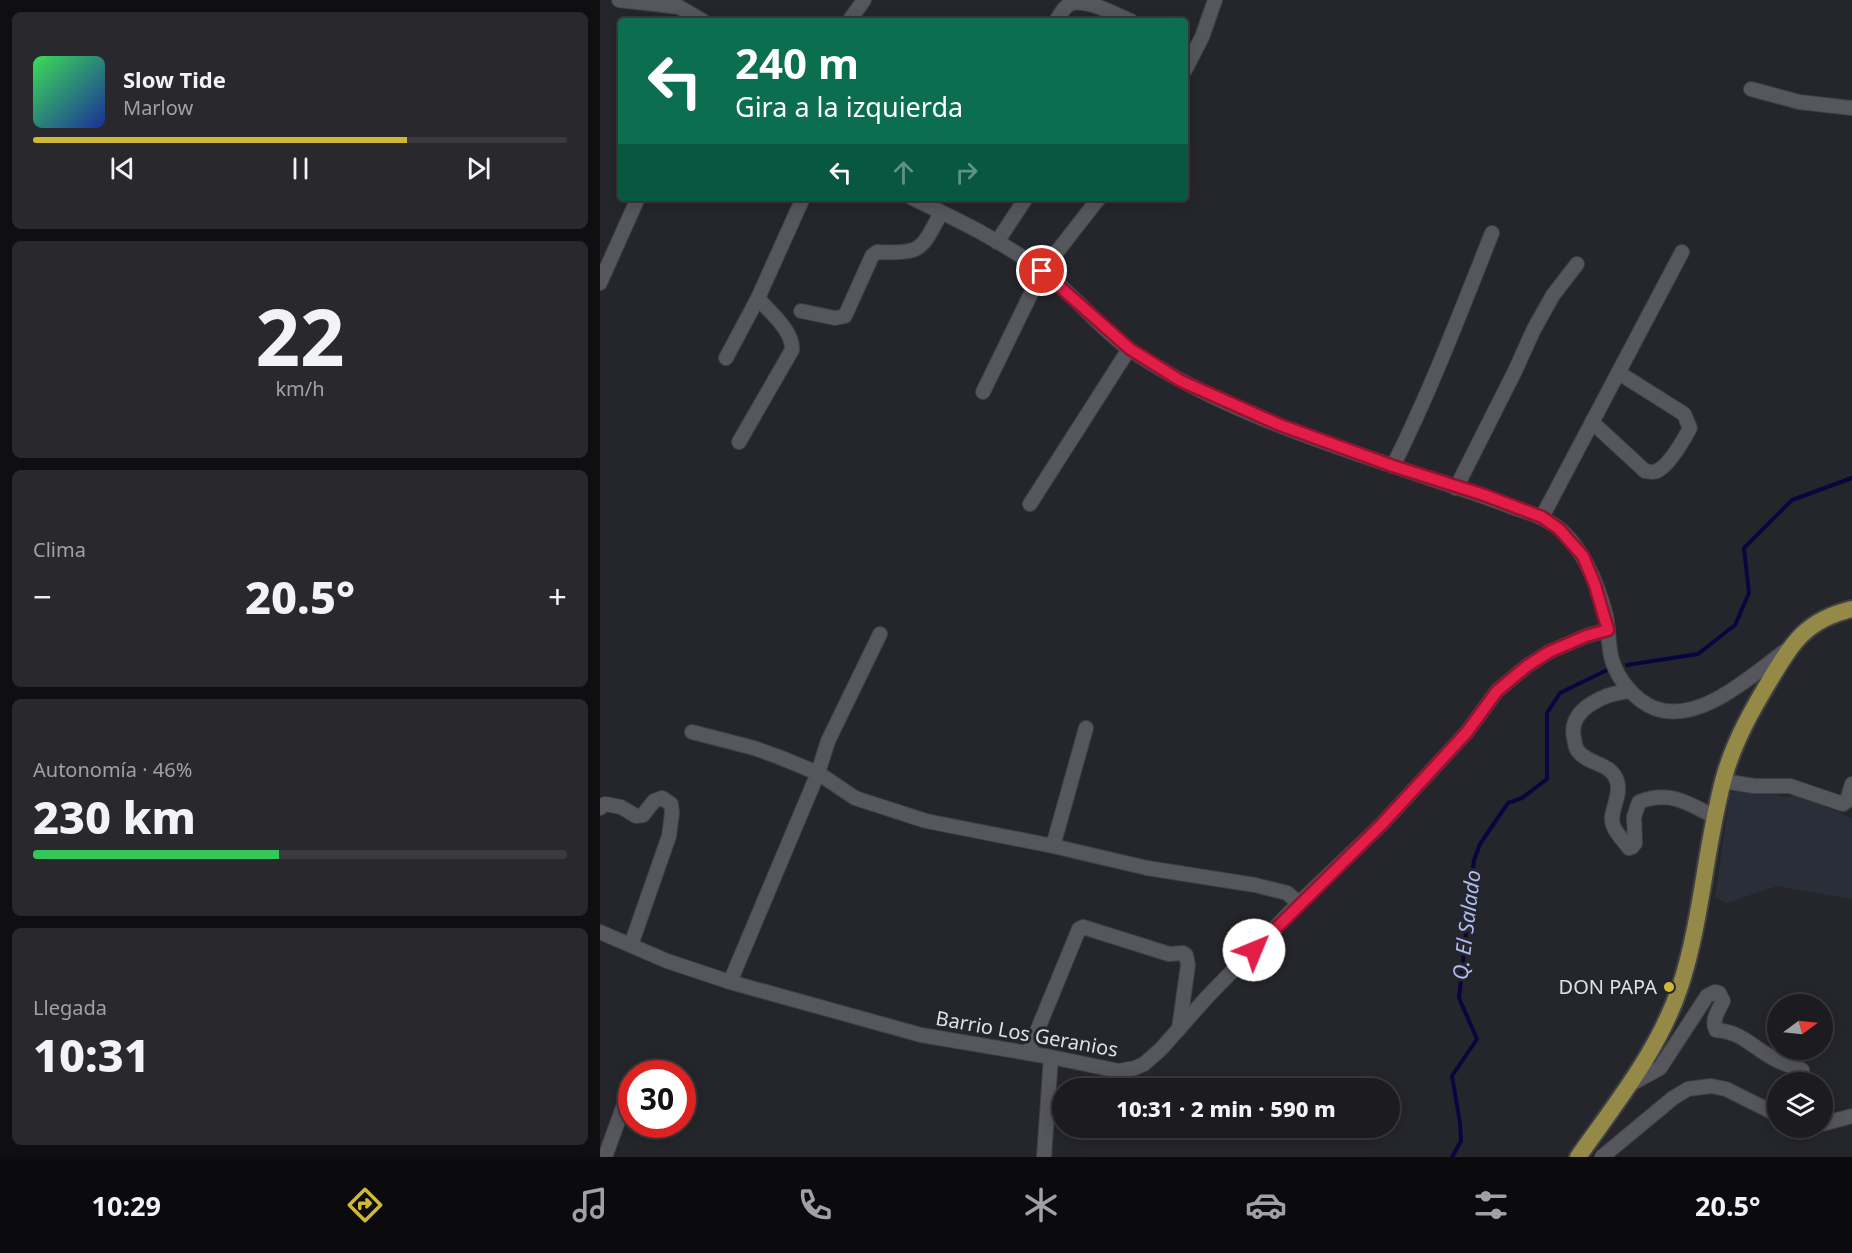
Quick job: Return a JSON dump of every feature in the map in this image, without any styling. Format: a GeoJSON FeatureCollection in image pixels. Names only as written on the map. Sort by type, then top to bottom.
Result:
{"type":"FeatureCollection","features":[{"type":"Feature","properties":{"kind":"main road"},"geometry":{"type":"LineString","coordinates":[[1578,1157],[1649,1055],[1680,988],[1695,935],[1723,781],[1740,733],[1789,648],[1810,626],[1822,619],[1852,609]]}},
{"type":"Feature","properties":{"kind":"street"},"geometry":{"type":"LineString","coordinates":[[619,0],[647,1],[679,7],[698,18]]}},
{"type":"Feature","properties":{"kind":"street"},"geometry":{"type":"LineString","coordinates":[[851,18],[864,0]]}},
{"type":"Feature","properties":{"kind":"street"},"geometry":{"type":"LineString","coordinates":[[1189,54],[1202,37],[1215,0]]}},
{"type":"Feature","properties":{"kind":"street"},"geometry":{"type":"LineString","coordinates":[[1058,18],[1069,3],[1077,1],[1093,3],[1125,18]]}},
{"type":"Feature","properties":{"kind":"street"},"geometry":{"type":"LineString","coordinates":[[1751,89],[1799,102],[1852,108]]}},
{"type":"Feature","properties":{"kind":"street"},"geometry":{"type":"LineString","coordinates":[[600,283],[637,201]]}},
{"type":"Feature","properties":{"kind":"street"},"geometry":{"type":"LineString","coordinates":[[726,358],[759,298],[802,201]]}},
{"type":"Feature","properties":{"kind":"street"},"geometry":{"type":"LineString","coordinates":[[922,201],[938,206],[1042,271],[1130,349],[1181,381],[1260,416],[1393,466],[1456,488],[1484,495],[1542,517],[1559,529],[1583,556],[1602,606],[1608,630],[1611,659],[1619,676],[1630,691],[1654,707],[1667,711],[1699,707],[1715,701],[1789,648]]}},
{"type":"Feature","properties":{"kind":"street"},"geometry":{"type":"LineString","coordinates":[[997,242],[1024,201]]}},
{"type":"Feature","properties":{"kind":"street"},"geometry":{"type":"LineString","coordinates":[[983,392],[1042,271],[1097,201]]}},
{"type":"Feature","properties":{"kind":"street"},"geometry":{"type":"LineString","coordinates":[[801,311],[835,318],[845,316],[872,256],[877,252],[906,253],[917,249],[925,242],[938,206]]}},
{"type":"Feature","properties":{"kind":"street"},"geometry":{"type":"LineString","coordinates":[[1393,466],[1451,338],[1492,232]]}},
{"type":"Feature","properties":{"kind":"street"},"geometry":{"type":"LineString","coordinates":[[1542,517],[1682,252]]}},
{"type":"Feature","properties":{"kind":"street"},"geometry":{"type":"LineString","coordinates":[[1456,488],[1486,431],[1534,329],[1553,295],[1577,264]]}},
{"type":"Feature","properties":{"kind":"street"},"geometry":{"type":"LineString","coordinates":[[739,442],[792,350],[789,336],[759,298]]}},
{"type":"Feature","properties":{"kind":"street"},"geometry":{"type":"LineString","coordinates":[[1030,504],[1130,349]]}},
{"type":"Feature","properties":{"kind":"street"},"geometry":{"type":"LineString","coordinates":[[1592,422],[1645,471],[1653,472],[1662,469],[1690,428],[1684,414],[1619,373]]}},
{"type":"Feature","properties":{"kind":"street","name":"Barrio Los Geranios"},"geometry":{"type":"LineString","coordinates":[[603,933],[667,961],[730,982],[921,1035],[1119,1071],[1135,1068],[1144,1064],[1299,903],[1381,825],[1467,732],[1497,691],[1527,666],[1549,652],[1575,640],[1608,630]]}},
{"type":"Feature","properties":{"kind":"street"},"geometry":{"type":"LineString","coordinates":[[730,982],[818,773],[828,741],[880,634]]}},
{"type":"Feature","properties":{"kind":"street"},"geometry":{"type":"LineString","coordinates":[[1630,691],[1616,693],[1593,702],[1579,714],[1572,732],[1576,750],[1585,758],[1602,764],[1614,772],[1618,797],[1612,816],[1612,825],[1629,848],[1632,847],[1635,843],[1634,816],[1639,802],[1671,796],[1715,817]]}},
{"type":"Feature","properties":{"kind":"street"},"geometry":{"type":"LineString","coordinates":[[1053,846],[1086,728]]}},
{"type":"Feature","properties":{"kind":"street"},"geometry":{"type":"LineString","coordinates":[[692,732],[754,748],[818,773],[855,798],[926,821],[1053,846],[1147,868],[1255,885],[1287,893],[1299,903]]}},
{"type":"Feature","properties":{"kind":"street"},"geometry":{"type":"LineString","coordinates":[[1723,781],[1754,786],[1790,786],[1843,804],[1847,801],[1852,784]]}},
{"type":"Feature","properties":{"kind":"street"},"geometry":{"type":"LineString","coordinates":[[600,808],[605,804],[621,807],[636,816],[644,815],[654,801],[662,798],[671,804],[669,836],[631,945]]}},
{"type":"Feature","properties":{"kind":"street"},"geometry":{"type":"LineString","coordinates":[[1028,1053],[1079,929],[1083,927],[1169,954],[1183,953],[1186,955],[1188,965],[1179,1029]]}},
{"type":"Feature","properties":{"kind":"street"},"geometry":{"type":"LineString","coordinates":[[600,948],[603,933]]}},
{"type":"Feature","properties":{"kind":"street"},"geometry":{"type":"LineString","coordinates":[[1628,1086],[1660,1068],[1707,996],[1715,992],[1719,993],[1723,1000],[1715,1017],[1716,1030],[1733,1033],[1748,1040],[1760,1051],[1802,1070]]}},
{"type":"Feature","properties":{"kind":"street"},"geometry":{"type":"LineString","coordinates":[[1044,1157],[1051,1057]]}},
{"type":"Feature","properties":{"kind":"street"},"geometry":{"type":"LineString","coordinates":[[1602,1157],[1673,1098],[1688,1089],[1711,1086],[1726,1089],[1767,1110]]}},
{"type":"Feature","properties":{"kind":"street"},"geometry":{"type":"LineString","coordinates":[[1833,1121],[1852,1116]]}},
{"type":"Feature","properties":{"kind":"street"},"geometry":{"type":"LineString","coordinates":[[605,1157],[618,1121]]}},
{"type":"Feature","properties":{"kind":"shaded area"},"geometry":{"type":"Polygon","coordinates":[[[1747,786],[1783,797],[1797,795],[1852,818],[1852,899],[1777,886],[1727,903],[1715,898],[1730,793],[1747,786]]]}},
{"type":"Feature","properties":{"kind":"waterway"},"geometry":{"type":"LineString","coordinates":[[1627,665],[1698,654],[1735,625],[1749,593],[1744,548],[1792,500],[1852,478]]}},
{"type":"Feature","properties":{"kind":"waterway","name":"Q. El Salado"},"geometry":{"type":"LineString","coordinates":[[1452,1157],[1461,1141],[1452,1076],[1477,1039],[1459,998],[1474,860],[1480,844],[1508,803],[1522,798],[1547,779],[1547,713],[1560,693],[1607,670]]}},
{"type":"Feature","properties":{"kind":"place","name":"DON PAPA"},"geometry":{"type":"Point","coordinates":[1669,987]}},
{"type":"Feature","properties":{"kind":"route"},"geometry":{"type":"LineString","coordinates":[[1042,271],[1130,349],[1181,381],[1280,425],[1542,517],[1559,529],[1583,556],[1605,615],[1608,630],[1564,644],[1549,652],[1527,666],[1497,691],[1467,732],[1381,825],[1299,903],[1254,950]]}}]}
